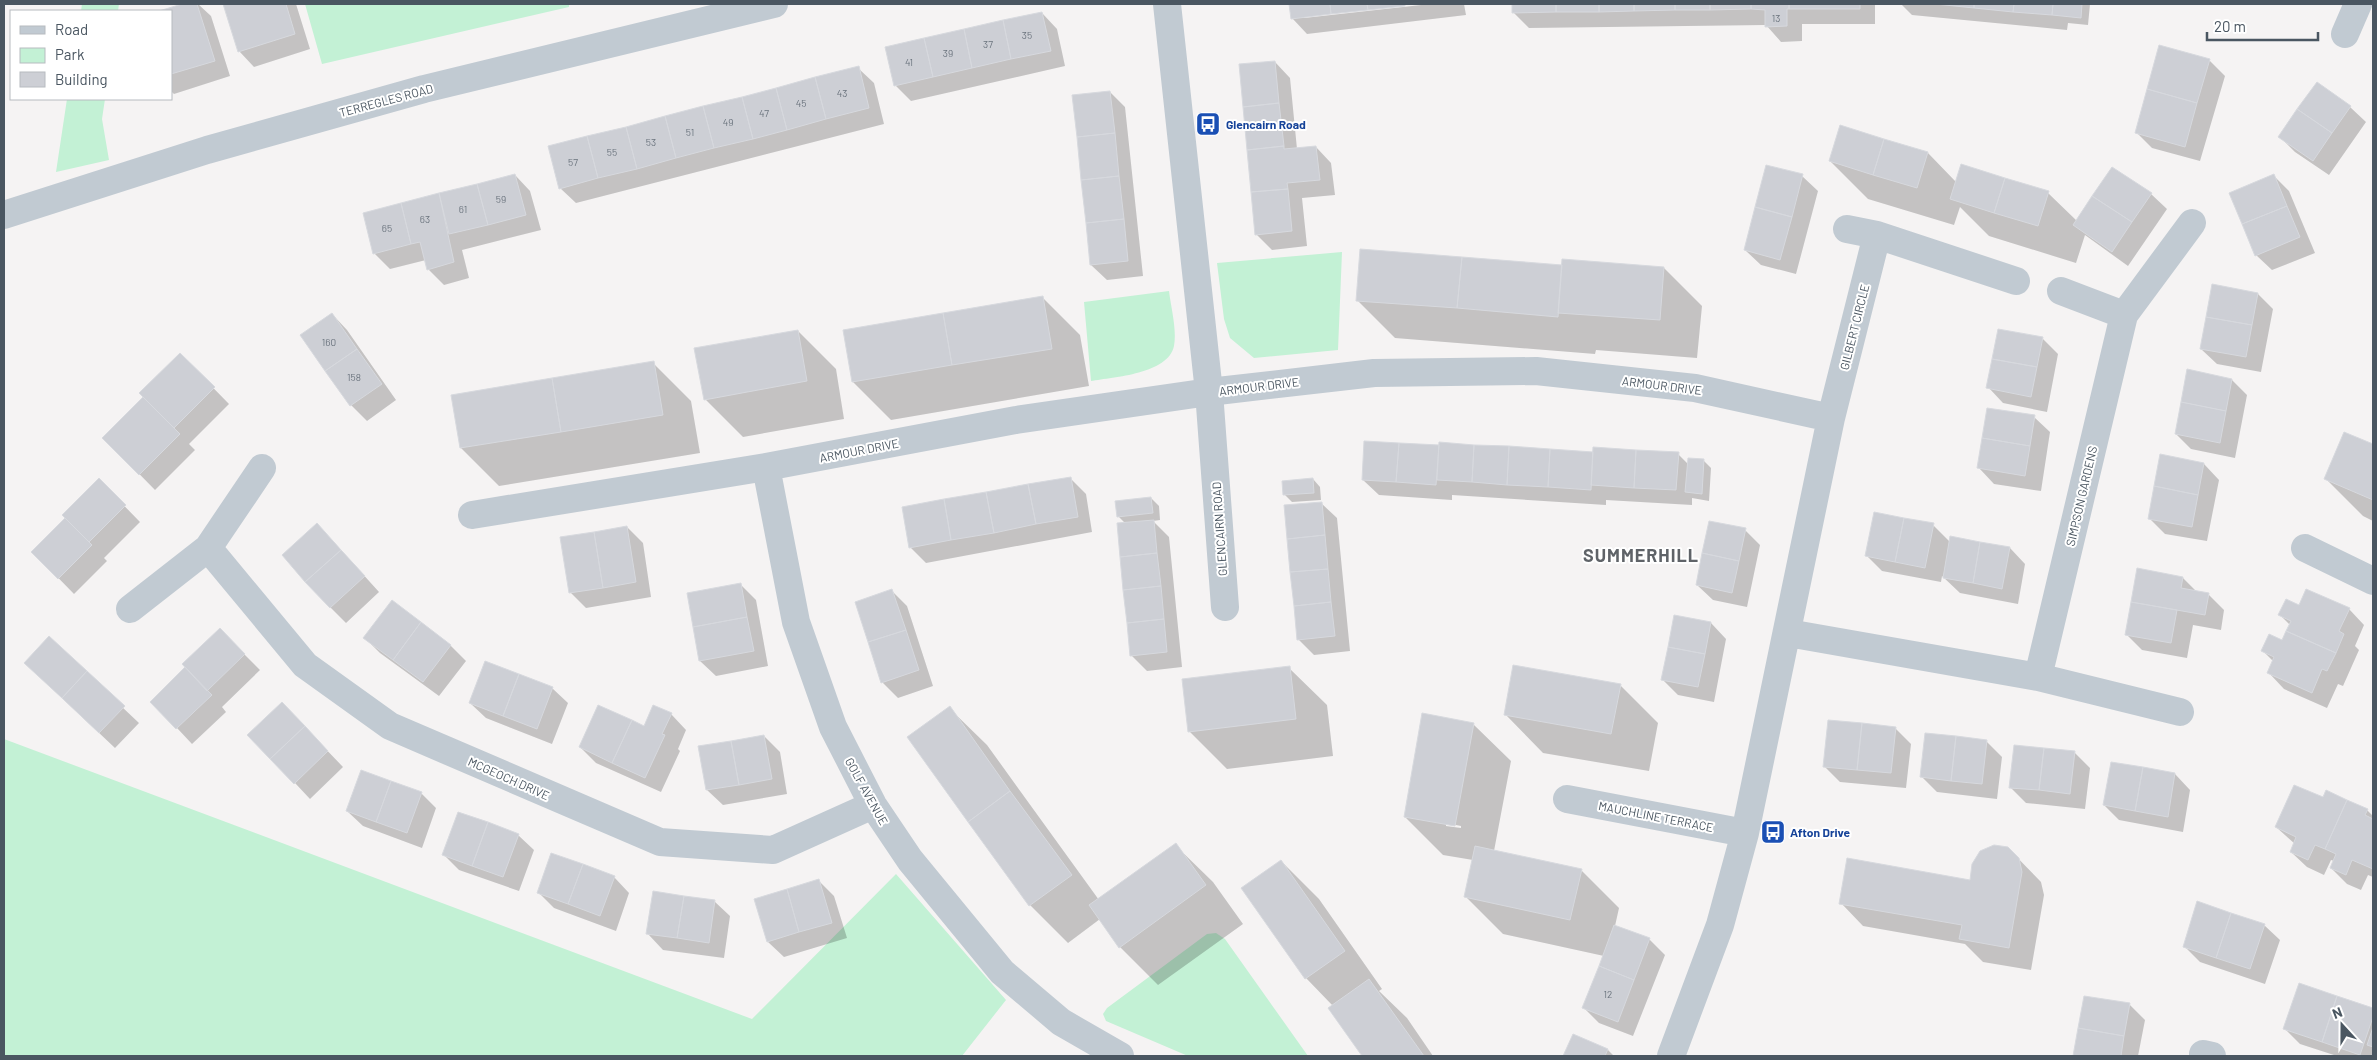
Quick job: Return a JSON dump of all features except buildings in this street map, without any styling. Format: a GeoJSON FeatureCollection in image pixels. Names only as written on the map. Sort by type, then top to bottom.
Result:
{"type":"FeatureCollection","features":[{"type":"Feature","properties":{"kind":"street","name":"TERREGLES ROAD"},"geometry":{"type":"LineString","coordinates":[[4,215],[207,150],[424,89],[774,4]]}},
{"type":"Feature","properties":{"kind":"street","name":"GLENCAIRN ROAD"},"geometry":{"type":"LineString","coordinates":[[1167,4],[1209,392],[1225,607]]}},
{"type":"Feature","properties":{"kind":"street"},"geometry":{"type":"LineString","coordinates":[[2345,34],[2358,4]]}},
{"type":"Feature","properties":{"kind":"street","name":"SIMPSON GARDENS"},"geometry":{"type":"LineString","coordinates":[[2038,678],[2124,315],[2192,223]]}},
{"type":"Feature","properties":{"kind":"street"},"geometry":{"type":"LineString","coordinates":[[1847,229],[1876,235],[2016,281]]}},
{"type":"Feature","properties":{"kind":"street","name":"GILBERT CIRCLE"},"geometry":{"type":"LineString","coordinates":[[1831,418],[1876,235]]}},
{"type":"Feature","properties":{"kind":"street"},"geometry":{"type":"LineString","coordinates":[[2061,291],[2124,315]]}},
{"type":"Feature","properties":{"kind":"street","name":"ARMOUR DRIVE"},"geometry":{"type":"LineString","coordinates":[[472,515],[766,467],[1016,420],[1209,392],[1374,373],[1536,371],[1694,388],[1831,418]]}},
{"type":"Feature","properties":{"kind":"street"},"geometry":{"type":"LineString","coordinates":[[1671,1056],[1720,925],[1745,833],[1788,633],[1831,418]]}},
{"type":"Feature","properties":{"kind":"street","name":"GOLF AVENUE"},"geometry":{"type":"LineString","coordinates":[[766,467],[796,622],[833,727],[873,805],[910,860],[1002,972],[1061,1022],[1120,1056]]}},
{"type":"Feature","properties":{"kind":"street"},"geometry":{"type":"LineString","coordinates":[[130,610],[208,548],[262,468]]}},
{"type":"Feature","properties":{"kind":"street","name":"MCGEOCH DRIVE"},"geometry":{"type":"LineString","coordinates":[[208,548],[305,665],[390,726],[660,842],[773,850],[873,805]]}},
{"type":"Feature","properties":{"kind":"street"},"geometry":{"type":"LineString","coordinates":[[2305,548],[2373,581]]}},
{"type":"Feature","properties":{"kind":"street"},"geometry":{"type":"LineString","coordinates":[[1788,633],[2038,678],[2180,712]]}},
{"type":"Feature","properties":{"kind":"street","name":"MAUCHLINE TERRACE"},"geometry":{"type":"LineString","coordinates":[[1567,800],[1745,833]]}},
{"type":"Feature","properties":{"kind":"green space"},"geometry":{"type":"Polygon","coordinates":[[[82,4],[119,4],[118,10],[81,10],[82,4]]]}},
{"type":"Feature","properties":{"kind":"green space"},"geometry":{"type":"Polygon","coordinates":[[[305,4],[569,4],[569,7],[322,64],[305,4]]]}},
{"type":"Feature","properties":{"kind":"green space"},"geometry":{"type":"Polygon","coordinates":[[[67,100],[105,100],[102,119],[109,160],[56,172],[67,100]]]}},
{"type":"Feature","properties":{"kind":"green space"},"geometry":{"type":"Polygon","coordinates":[[[1342,252],[1338,350],[1254,358],[1230,338],[1224,319],[1217,263],[1342,252]]]}},
{"type":"Feature","properties":{"kind":"green space"},"geometry":{"type":"Polygon","coordinates":[[[1169,291],[1175,333],[1174,346],[1170,355],[1162,363],[1139,372],[1126,376],[1091,381],[1084,302],[1169,291]]]}},
{"type":"Feature","properties":{"kind":"green space"},"geometry":{"type":"Polygon","coordinates":[[[4,739],[752,1019],[896,874],[1006,1000],[962,1056],[4,1056],[4,739]]]}},
{"type":"Feature","properties":{"kind":"green space"},"geometry":{"type":"Polygon","coordinates":[[[1216,933],[1225,939],[1308,1056],[1188,1056],[1106,1021],[1103,1014],[1107,1008],[1207,934],[1216,933]]]}},
{"type":"Feature","properties":{"kind":"place","name":"Glencairn Road"},"geometry":{"type":"Point","coordinates":[1208,124]}},
{"type":"Feature","properties":{"kind":"place","name":"Afton Drive"},"geometry":{"type":"Point","coordinates":[1773,832]}},
{"type":"Feature","properties":{"kind":"district","name":"SUMMERHILL"},"geometry":{"type":"Point","coordinates":[1641,555]}}]}
